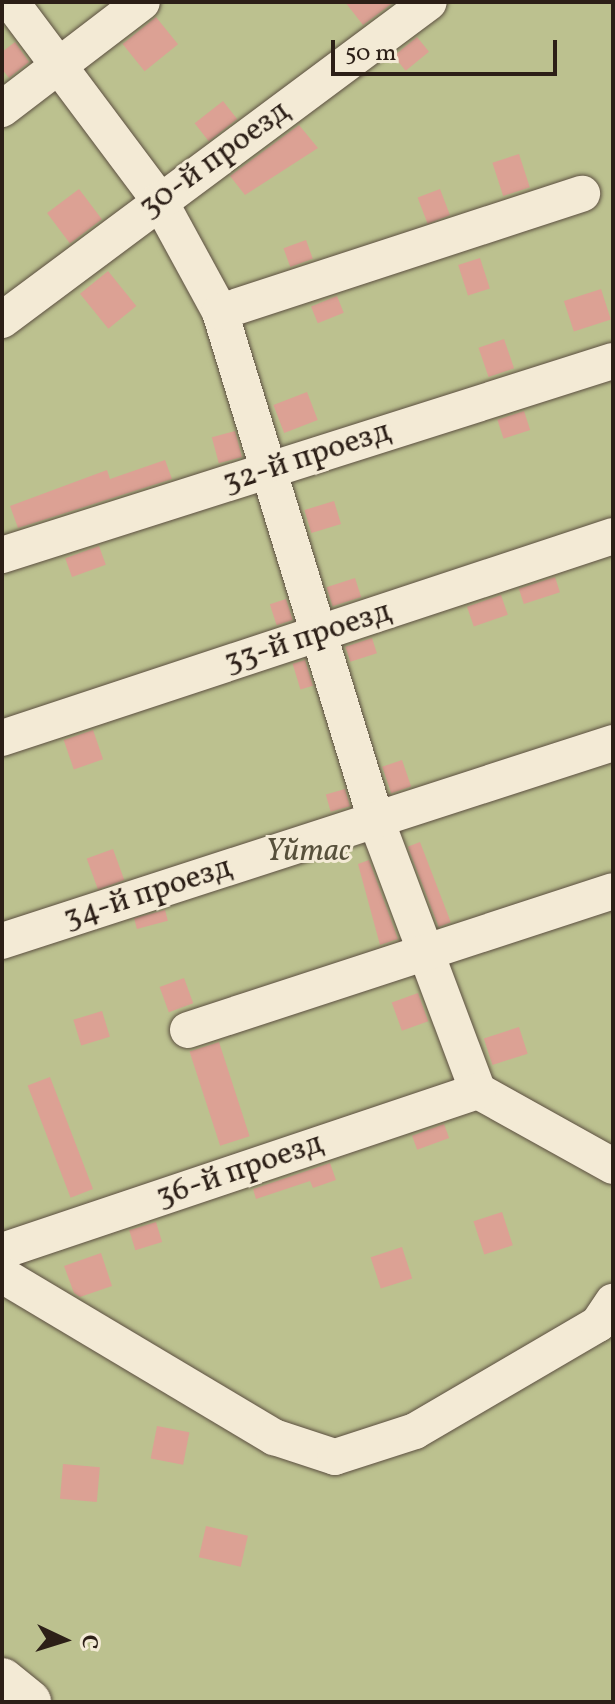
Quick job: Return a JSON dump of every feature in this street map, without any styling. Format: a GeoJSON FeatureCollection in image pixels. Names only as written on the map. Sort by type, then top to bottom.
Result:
{"type":"FeatureCollection","features":[{"type":"Feature","properties":{"kind":"street"},"geometry":{"type":"LineString","coordinates":[[11,2],[61,64],[159,200],[220,312],[323,634],[376,820],[423,953],[478,1091],[613,1166]]}},
{"type":"Feature","properties":{"kind":"street"},"geometry":{"type":"LineString","coordinates":[[2,109],[142,2]]}},
{"type":"Feature","properties":{"kind":"street","name":"30-й проезд"},"geometry":{"type":"LineString","coordinates":[[2,320],[159,200],[429,2]]}},
{"type":"Feature","properties":{"kind":"street"},"geometry":{"type":"LineString","coordinates":[[220,312],[582,194]]}},
{"type":"Feature","properties":{"kind":"street","name":"32-й проезд"},"geometry":{"type":"LineString","coordinates":[[2,555],[613,361]]}},
{"type":"Feature","properties":{"kind":"street","name":"33-й проезд"},"geometry":{"type":"LineString","coordinates":[[2,738],[613,536]]}},
{"type":"Feature","properties":{"kind":"street","name":"34-й проезд"},"geometry":{"type":"LineString","coordinates":[[2,941],[613,743]]}},
{"type":"Feature","properties":{"kind":"street"},"geometry":{"type":"LineString","coordinates":[[188,1030],[613,891]]}},
{"type":"Feature","properties":{"kind":"street","name":"36-й проезд"},"geometry":{"type":"LineString","coordinates":[[2,1251],[478,1091]]}},
{"type":"Feature","properties":{"kind":"street"},"geometry":{"type":"LineString","coordinates":[[2,1275],[274,1437],[335,1457],[429,1424],[598,1324],[613,1302]]}},
{"type":"Feature","properties":{"kind":"street"},"geometry":{"type":"LineString","coordinates":[[2,1680],[29,1702]]}},
{"type":"Feature","properties":{"kind":"green space","name":"Үйтас"},"geometry":{"type":"Polygon","coordinates":[[[2,2],[613,2],[613,1702],[2,1702],[2,2]]]}},
{"type":"Feature","properties":{"kind":"building"},"geometry":{"type":"Polygon","coordinates":[[[345,2],[394,2],[363,25],[345,2]]]}},
{"type":"Feature","properties":{"kind":"building"},"geometry":{"type":"Polygon","coordinates":[[[156,17],[178,44],[145,71],[123,44],[156,17]]]}},
{"type":"Feature","properties":{"kind":"building"},"geometry":{"type":"Polygon","coordinates":[[[417,37],[429,52],[406,71],[394,56],[417,37]]]}},
{"type":"Feature","properties":{"kind":"building"},"geometry":{"type":"Polygon","coordinates":[[[15,42],[29,62],[9,78],[2,69],[2,52],[15,42]]]}},
{"type":"Feature","properties":{"kind":"building"},"geometry":{"type":"Polygon","coordinates":[[[223,101],[237,119],[209,141],[195,123],[223,101]]]}},
{"type":"Feature","properties":{"kind":"building"},"geometry":{"type":"Polygon","coordinates":[[[299,125],[318,148],[245,195],[230,176],[299,125]]]}},
{"type":"Feature","properties":{"kind":"building"},"geometry":{"type":"Polygon","coordinates":[[[519,154],[530,187],[503,196],[492,163],[519,154]]]}},
{"type":"Feature","properties":{"kind":"building"},"geometry":{"type":"Polygon","coordinates":[[[79,189],[102,219],[70,243],[47,213],[79,189]]]}},
{"type":"Feature","properties":{"kind":"building"},"geometry":{"type":"Polygon","coordinates":[[[440,189],[450,215],[428,224],[418,198],[440,189]]]}},
{"type":"Feature","properties":{"kind":"building"},"geometry":{"type":"Polygon","coordinates":[[[306,240],[313,259],[290,267],[283,248],[306,240]]]}},
{"type":"Feature","properties":{"kind":"building"},"geometry":{"type":"Polygon","coordinates":[[[480,258],[490,288],[468,296],[458,265],[480,258]]]}},
{"type":"Feature","properties":{"kind":"building"},"geometry":{"type":"Polygon","coordinates":[[[108,271],[136,306],[108,329],[80,294],[108,271]]]}},
{"type":"Feature","properties":{"kind":"building"},"geometry":{"type":"Polygon","coordinates":[[[601,289],[611,319],[574,331],[564,301],[601,289]]]}},
{"type":"Feature","properties":{"kind":"building"},"geometry":{"type":"Polygon","coordinates":[[[337,296],[344,313],[318,323],[311,306],[337,296]]]}},
{"type":"Feature","properties":{"kind":"building"},"geometry":{"type":"Polygon","coordinates":[[[504,339],[514,368],[489,377],[478,348],[504,339]]]}},
{"type":"Feature","properties":{"kind":"building"},"geometry":{"type":"Polygon","coordinates":[[[307,392],[318,420],[284,433],[273,405],[307,392]]]}},
{"type":"Feature","properties":{"kind":"building"},"geometry":{"type":"Polygon","coordinates":[[[524,411],[530,430],[504,439],[497,420],[524,411]]]}},
{"type":"Feature","properties":{"kind":"building"},"geometry":{"type":"Polygon","coordinates":[[[235,431],[242,457],[219,463],[212,437],[235,431]]]}},
{"type":"Feature","properties":{"kind":"building"},"geometry":{"type":"Polygon","coordinates":[[[165,460],[172,479],[18,528],[10,506],[107,470],[110,479],[165,460]]]}},
{"type":"Feature","properties":{"kind":"building"},"geometry":{"type":"Polygon","coordinates":[[[334,501],[341,524],[311,533],[304,510],[334,501]]]}},
{"type":"Feature","properties":{"kind":"building"},"geometry":{"type":"Polygon","coordinates":[[[99,546],[106,565],[72,577],[65,558],[99,546]]]}},
{"type":"Feature","properties":{"kind":"building"},"geometry":{"type":"Polygon","coordinates":[[[555,577],[560,592],[524,604],[519,589],[555,577]]]}},
{"type":"Feature","properties":{"kind":"building"},"geometry":{"type":"Polygon","coordinates":[[[355,578],[361,597],[333,606],[326,587],[355,578]]]}},
{"type":"Feature","properties":{"kind":"building"},"geometry":{"type":"Polygon","coordinates":[[[501,595],[508,615],[474,627],[467,607],[501,595]]]}},
{"type":"Feature","properties":{"kind":"building"},"geometry":{"type":"Polygon","coordinates":[[[286,599],[293,620],[277,625],[270,604],[286,599]]]}},
{"type":"Feature","properties":{"kind":"building"},"geometry":{"type":"Polygon","coordinates":[[[372,638],[377,653],[350,662],[345,647],[372,638]]]}},
{"type":"Feature","properties":{"kind":"building"},"geometry":{"type":"Polygon","coordinates":[[[305,660],[313,686],[300,690],[293,664],[305,660]]]}},
{"type":"Feature","properties":{"kind":"building"},"geometry":{"type":"Polygon","coordinates":[[[93,730],[103,759],[74,769],[64,740],[93,730]]]}},
{"type":"Feature","properties":{"kind":"building"},"geometry":{"type":"Polygon","coordinates":[[[402,760],[411,786],[391,793],[382,767],[402,760]]]}},
{"type":"Feature","properties":{"kind":"building"},"geometry":{"type":"Polygon","coordinates":[[[345,789],[350,806],[331,812],[326,795],[345,789]]]}},
{"type":"Feature","properties":{"kind":"building"},"geometry":{"type":"Polygon","coordinates":[[[420,842],[451,922],[439,927],[408,847],[420,842]]]}},
{"type":"Feature","properties":{"kind":"building"},"geometry":{"type":"Polygon","coordinates":[[[113,849],[124,880],[98,890],[87,859],[113,849]]]}},
{"type":"Feature","properties":{"kind":"building"},"geometry":{"type":"Polygon","coordinates":[[[369,860],[398,939],[380,945],[358,864],[369,860]]]}},
{"type":"Feature","properties":{"kind":"building"},"geometry":{"type":"Polygon","coordinates":[[[165,910],[168,921],[137,929],[134,918],[165,910]]]}},
{"type":"Feature","properties":{"kind":"building"},"geometry":{"type":"Polygon","coordinates":[[[184,978],[193,1003],[169,1012],[160,987],[184,978]]]}},
{"type":"Feature","properties":{"kind":"building"},"geometry":{"type":"Polygon","coordinates":[[[418,993],[428,1021],[402,1031],[392,1003],[418,993]]]}},
{"type":"Feature","properties":{"kind":"building"},"geometry":{"type":"Polygon","coordinates":[[[102,1011],[110,1037],[81,1046],[73,1020],[102,1011]]]}},
{"type":"Feature","properties":{"kind":"building"},"geometry":{"type":"Polygon","coordinates":[[[519,1027],[528,1054],[492,1065],[484,1038],[519,1027]]]}},
{"type":"Feature","properties":{"kind":"building"},"geometry":{"type":"Polygon","coordinates":[[[219,1042],[250,1136],[220,1146],[190,1052],[219,1042]]]}},
{"type":"Feature","properties":{"kind":"building"},"geometry":{"type":"Polygon","coordinates":[[[50,1077],[93,1189],[71,1198],[28,1086],[50,1077]]]}},
{"type":"Feature","properties":{"kind":"building"},"geometry":{"type":"Polygon","coordinates":[[[444,1124],[449,1138],[417,1150],[412,1136],[444,1124]]]}},
{"type":"Feature","properties":{"kind":"building"},"geometry":{"type":"Polygon","coordinates":[[[330,1163],[336,1180],[313,1188],[310,1181],[256,1199],[253,1189],[330,1163]]]}},
{"type":"Feature","properties":{"kind":"building"},"geometry":{"type":"Polygon","coordinates":[[[502,1212],[513,1245],[484,1255],[473,1221],[502,1212]]]}},
{"type":"Feature","properties":{"kind":"building"},"geometry":{"type":"Polygon","coordinates":[[[156,1222],[162,1242],[135,1250],[129,1230],[156,1222]]]}},
{"type":"Feature","properties":{"kind":"building"},"geometry":{"type":"Polygon","coordinates":[[[402,1247],[412,1278],[381,1289],[371,1257],[402,1247]]]}},
{"type":"Feature","properties":{"kind":"building"},"geometry":{"type":"Polygon","coordinates":[[[101,1253],[112,1286],[80,1297],[74,1293],[64,1266],[101,1253]]]}},
{"type":"Feature","properties":{"kind":"building"},"geometry":{"type":"Polygon","coordinates":[[[157,1426],[189,1432],[183,1465],[151,1458],[157,1426]]]}},
{"type":"Feature","properties":{"kind":"building"},"geometry":{"type":"Polygon","coordinates":[[[63,1464],[100,1467],[97,1502],[60,1499],[63,1464]]]}},
{"type":"Feature","properties":{"kind":"building"},"geometry":{"type":"Polygon","coordinates":[[[206,1526],[248,1536],[241,1567],[199,1557],[206,1526]]]}}]}
